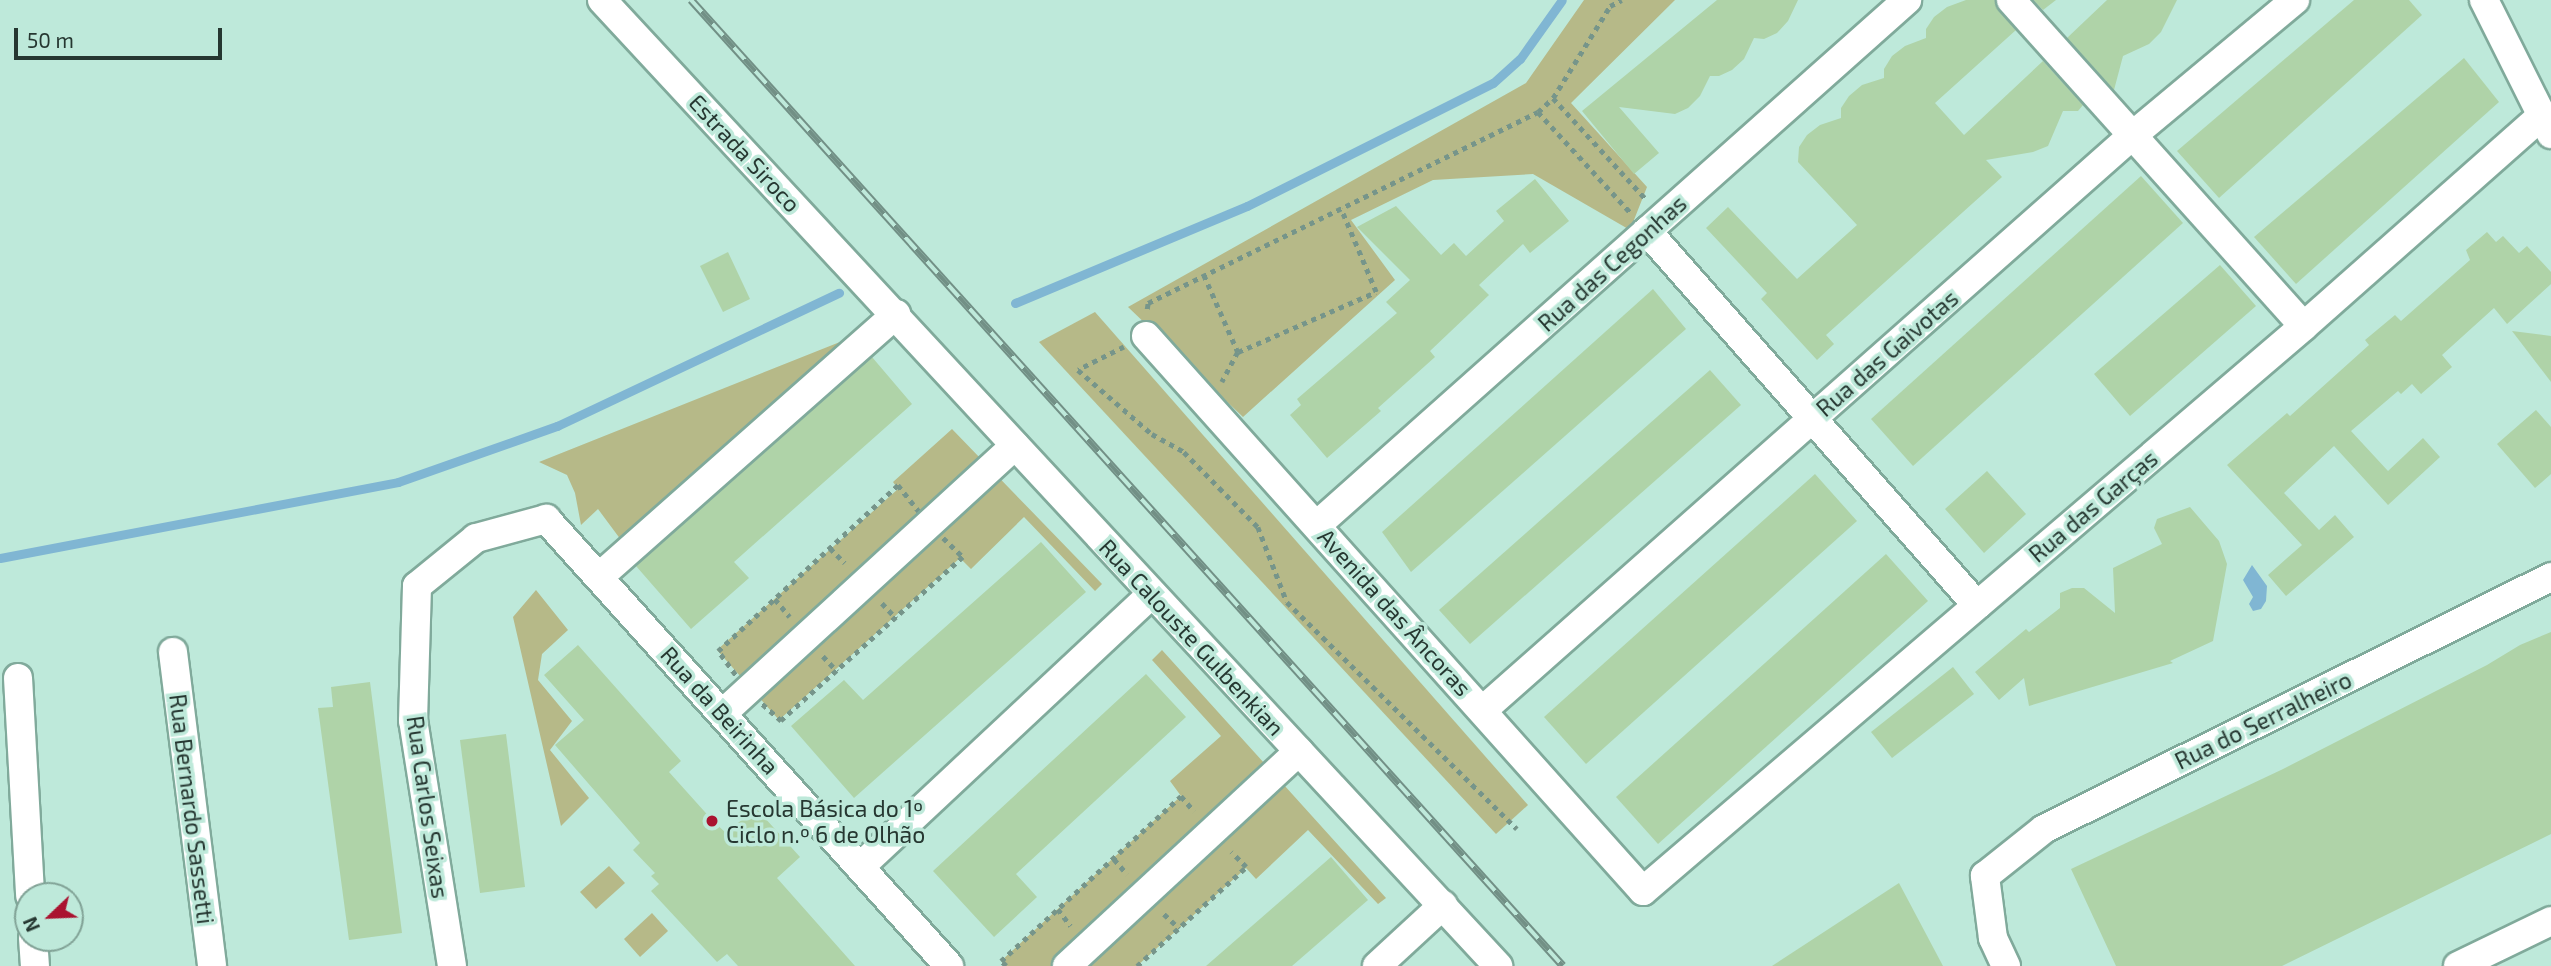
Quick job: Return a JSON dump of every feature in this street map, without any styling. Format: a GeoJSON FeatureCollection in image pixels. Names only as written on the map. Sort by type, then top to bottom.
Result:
{"type":"FeatureCollection","features":[{"type":"Feature","properties":{"kind":"street","name":"Estrada Siroco"},"geometry":{"type":"LineString","coordinates":[[602,0],[892,310]]}},
{"type":"Feature","properties":{"kind":"street","name":"Rua das Cegonhas"},"geometry":{"type":"LineString","coordinates":[[1317,526],[1648,222],[1907,0]]}},
{"type":"Feature","properties":{"kind":"street"},"geometry":{"type":"LineString","coordinates":[[2011,0],[2304,326]]}},
{"type":"Feature","properties":{"kind":"street","name":"Rua das Gaivotas"},"geometry":{"type":"LineString","coordinates":[[1483,710],[2133,135],[2295,0]]}},
{"type":"Feature","properties":{"kind":"street"},"geometry":{"type":"LineString","coordinates":[[2484,0],[2546,125]]}},
{"type":"Feature","properties":{"kind":"street","name":"Rua das Garças"},"geometry":{"type":"LineString","coordinates":[[1643,891],[2304,326],[2546,125]]}},
{"type":"Feature","properties":{"kind":"street"},"geometry":{"type":"LineString","coordinates":[[1648,222],[1812,419],[1977,605]]}},
{"type":"Feature","properties":{"kind":"street","name":"Rua Calouste Gulbenkian"},"geometry":{"type":"LineString","coordinates":[[892,310],[1498,966]]}},
{"type":"Feature","properties":{"kind":"street"},"geometry":{"type":"LineString","coordinates":[[599,577],[892,310]]}},
{"type":"Feature","properties":{"kind":"street","name":"Avenida das Âncoras"},"geometry":{"type":"LineString","coordinates":[[1146,336],[1643,891]]}},
{"type":"Feature","properties":{"kind":"street"},"geometry":{"type":"LineString","coordinates":[[723,713],[1015,444]]}},
{"type":"Feature","properties":{"kind":"street","name":"Rua da Beirinha"},"geometry":{"type":"LineString","coordinates":[[546,519],[949,966]]}},
{"type":"Feature","properties":{"kind":"street","name":"Rua Carlos Seixas"},"geometry":{"type":"LineString","coordinates":[[451,966],[413,722],[417,586],[476,538],[546,519]]}},
{"type":"Feature","properties":{"kind":"street","name":"Rua do Serralheiro"},"geometry":{"type":"LineString","coordinates":[[2006,966],[1993,938],[1985,876],[2043,829],[2551,577]]}},
{"type":"Feature","properties":{"kind":"street"},"geometry":{"type":"LineString","coordinates":[[860,867],[1152,594]]}},
{"type":"Feature","properties":{"kind":"street","name":"Rua Bernardo Sassetti"},"geometry":{"type":"LineString","coordinates":[[173,652],[212,966]]}},
{"type":"Feature","properties":{"kind":"street"},"geometry":{"type":"LineString","coordinates":[[18,678],[29,882]]}},
{"type":"Feature","properties":{"kind":"street"},"geometry":{"type":"LineString","coordinates":[[1067,966],[1299,751]]}},
{"type":"Feature","properties":{"kind":"street"},"geometry":{"type":"LineString","coordinates":[[1377,966],[1443,905]]}},
{"type":"Feature","properties":{"kind":"street"},"geometry":{"type":"LineString","coordinates":[[2458,966],[2551,921]]}},
{"type":"Feature","properties":{"kind":"path"},"geometry":{"type":"LineString","coordinates":[[1517,829],[1287,602],[1258,527],[1184,452],[1152,434],[1077,370],[1146,336],[1148,303],[1538,113],[1553,98],[1610,6],[1622,0]]}},
{"type":"Feature","properties":{"kind":"path"},"geometry":{"type":"LineString","coordinates":[[1553,98],[1648,222]]}},
{"type":"Feature","properties":{"kind":"path"},"geometry":{"type":"LineString","coordinates":[[1538,113],[1648,222]]}},
{"type":"Feature","properties":{"kind":"path"},"geometry":{"type":"LineString","coordinates":[[1220,386],[1238,352],[1376,292],[1341,209]]}},
{"type":"Feature","properties":{"kind":"path"},"geometry":{"type":"LineString","coordinates":[[1204,275],[1238,352]]}},
{"type":"Feature","properties":{"kind":"path"},"geometry":{"type":"LineString","coordinates":[[718,650],[898,485]]}},
{"type":"Feature","properties":{"kind":"path"},"geometry":{"type":"LineString","coordinates":[[781,721],[963,557]]}},
{"type":"Feature","properties":{"kind":"path"},"geometry":{"type":"LineString","coordinates":[[1006,966],[1001,961],[1181,796]]}},
{"type":"Feature","properties":{"kind":"path"},"geometry":{"type":"LineString","coordinates":[[1137,966],[1246,867]]}},
{"type":"Feature","properties":{"kind":"green space"},"geometry":{"type":"Polygon","coordinates":[[[1584,0],[1675,0],[1571,103],[1647,187],[1630,230],[1533,174],[1433,180],[1351,220],[1395,280],[1243,417],[1128,307],[1526,83],[1584,0]]]}},
{"type":"Feature","properties":{"kind":"green space"},"geometry":{"type":"Polygon","coordinates":[[[1095,312],[1528,805],[1496,834],[1039,342],[1095,312]]]}},
{"type":"Feature","properties":{"kind":"green space"},"geometry":{"type":"Polygon","coordinates":[[[850,338],[621,540],[598,509],[581,525],[575,493],[567,475],[539,462],[850,338]]]}},
{"type":"Feature","properties":{"kind":"green space"},"geometry":{"type":"Polygon","coordinates":[[[952,429],[1102,584],[1095,591],[1024,517],[971,569],[960,558],[779,720],[717,650],[898,489],[893,482],[952,429]]]}},
{"type":"Feature","properties":{"kind":"green space"},"geometry":{"type":"Polygon","coordinates":[[[536,590],[568,630],[542,654],[538,680],[572,721],[550,750],[589,798],[561,826],[513,617],[536,590]]]}},
{"type":"Feature","properties":{"kind":"green space"},"geometry":{"type":"Polygon","coordinates":[[[1162,650],[1386,898],[1378,904],[1308,830],[1256,879],[1246,868],[1137,966],[1005,966],[1001,961],[1181,796],[1170,781],[1221,736],[1152,660],[1162,650]]]}},
{"type":"Feature","properties":{"kind":"green space"},"geometry":{"type":"Polygon","coordinates":[[[609,866],[625,883],[596,909],[580,892],[609,866]]]}},
{"type":"Feature","properties":{"kind":"green space"},"geometry":{"type":"Polygon","coordinates":[[[652,913],[668,931],[640,957],[624,939],[652,913]]]}},
{"type":"Feature","properties":{"kind":"water"},"geometry":{"type":"Polygon","coordinates":[[[2252,565],[2267,586],[2266,601],[2261,609],[2253,611],[2249,604],[2253,597],[2243,580],[2252,565]]]}},
{"type":"Feature","properties":{"kind":"building"},"geometry":{"type":"Polygon","coordinates":[[[1717,0],[1798,0],[1788,21],[1777,33],[1764,39],[1754,38],[1744,59],[1732,70],[1719,76],[1710,76],[1700,96],[1688,108],[1675,114],[1619,107],[1659,153],[1634,174],[1582,111],[1717,0]]]}},
{"type":"Feature","properties":{"kind":"building"},"geometry":{"type":"Polygon","coordinates":[[[1966,0],[1995,0],[1999,11],[2016,30],[1935,103],[1964,135],[2043,61],[2083,105],[2078,111],[2063,111],[2048,146],[2033,152],[1986,160],[2002,177],[1826,335],[1834,344],[1817,360],[1761,299],[1767,293],[1706,228],[1728,207],[1797,279],[1857,225],[1798,162],[1799,147],[1807,135],[1820,125],[1841,118],[1841,108],[1849,96],[1862,85],[1884,78],[1884,69],[1892,56],[1905,46],[1926,38],[1926,29],[1934,17],[1947,7],[1966,0]]]}},
{"type":"Feature","properties":{"kind":"building"},"geometry":{"type":"Polygon","coordinates":[[[2033,0],[2056,0],[2043,10],[2033,0]]]}},
{"type":"Feature","properties":{"kind":"building"},"geometry":{"type":"Polygon","coordinates":[[[2107,0],[2177,0],[2161,32],[2149,44],[2123,56],[2114,90],[2067,38],[2107,0]]]}},
{"type":"Feature","properties":{"kind":"building"},"geometry":{"type":"Polygon","coordinates":[[[2354,0],[2409,0],[2422,15],[2219,198],[2177,151],[2354,0]]]}},
{"type":"Feature","properties":{"kind":"building"},"geometry":{"type":"Polygon","coordinates":[[[2464,58],[2499,102],[2296,284],[2254,237],[2464,58]]]}},
{"type":"Feature","properties":{"kind":"building"},"geometry":{"type":"Polygon","coordinates":[[[2141,176],[2183,223],[1913,466],[1871,419],[2141,176]]]}},
{"type":"Feature","properties":{"kind":"building"},"geometry":{"type":"Polygon","coordinates":[[[1535,179],[1569,221],[1530,253],[1523,244],[1479,285],[1489,295],[1430,351],[1435,357],[1378,408],[1381,411],[1327,458],[1290,415],[1301,405],[1297,399],[1397,313],[1386,302],[1410,280],[1357,227],[1396,206],[1441,255],[1454,243],[1466,256],[1504,221],[1496,211],[1535,179]]]}},
{"type":"Feature","properties":{"kind":"building"},"geometry":{"type":"Polygon","coordinates":[[[2487,232],[2496,242],[2503,236],[2519,253],[2527,246],[2551,272],[2551,284],[2507,324],[2494,308],[2442,355],[2452,367],[2421,394],[2412,384],[2401,394],[2398,391],[2351,431],[2388,471],[2423,438],[2440,457],[2388,505],[2334,446],[2284,493],[2319,530],[2335,515],[2354,537],[2286,596],[2268,575],[2302,545],[2227,465],[2287,413],[2290,416],[2369,345],[2365,340],[2395,315],[2401,321],[2470,260],[2466,250],[2487,232]]]}},
{"type":"Feature","properties":{"kind":"building"},"geometry":{"type":"Polygon","coordinates":[[[728,252],[750,299],[723,312],[700,266],[728,252]]]}},
{"type":"Feature","properties":{"kind":"building"},"geometry":{"type":"Polygon","coordinates":[[[2220,265],[2256,306],[2130,416],[2094,374],[2220,265]]]}},
{"type":"Feature","properties":{"kind":"building"},"geometry":{"type":"Polygon","coordinates":[[[1653,289],[1686,329],[1411,572],[1382,532],[1653,289]]]}},
{"type":"Feature","properties":{"kind":"building"},"geometry":{"type":"Polygon","coordinates":[[[2512,331],[2551,336],[2551,382],[2512,331]]]}},
{"type":"Feature","properties":{"kind":"building"},"geometry":{"type":"Polygon","coordinates":[[[872,357],[912,404],[734,562],[749,578],[691,629],[636,566],[872,357]]]}},
{"type":"Feature","properties":{"kind":"building"},"geometry":{"type":"Polygon","coordinates":[[[1710,370],[1741,405],[1470,644],[1439,610],[1710,370]]]}},
{"type":"Feature","properties":{"kind":"building"},"geometry":{"type":"Polygon","coordinates":[[[2536,410],[2551,427],[2551,474],[2535,488],[2497,444],[2536,410]]]}},
{"type":"Feature","properties":{"kind":"building"},"geometry":{"type":"Polygon","coordinates":[[[1987,471],[2026,514],[1984,553],[1945,509],[1987,471]]]}},
{"type":"Feature","properties":{"kind":"building"},"geometry":{"type":"Polygon","coordinates":[[[1815,474],[1857,521],[1586,764],[1544,717],[1815,474]]]}},
{"type":"Feature","properties":{"kind":"building"},"geometry":{"type":"Polygon","coordinates":[[[2190,507],[2219,541],[2227,564],[2213,641],[2170,661],[2173,663],[2029,706],[2024,678],[1999,700],[1975,672],[2026,629],[2029,632],[2060,608],[2060,593],[2072,588],[2084,588],[2115,613],[2113,568],[2162,544],[2154,528],[2157,519],[2190,507]]]}},
{"type":"Feature","properties":{"kind":"building"},"geometry":{"type":"Polygon","coordinates":[[[1041,542],[1086,592],[854,798],[791,726],[844,680],[863,700],[1041,542]]]}},
{"type":"Feature","properties":{"kind":"building"},"geometry":{"type":"Polygon","coordinates":[[[1886,554],[1928,601],[1658,844],[1616,797],[1886,554]]]}},
{"type":"Feature","properties":{"kind":"building"},"geometry":{"type":"Polygon","coordinates":[[[2551,632],[2551,834],[2282,966],[2116,966],[2071,869],[2281,770],[2487,665],[2520,645],[2551,632]]]}},
{"type":"Feature","properties":{"kind":"building"},"geometry":{"type":"Polygon","coordinates":[[[578,645],[681,761],[669,772],[713,821],[726,833],[756,808],[800,857],[777,878],[855,966],[738,966],[727,954],[717,962],[651,891],[659,884],[651,876],[655,873],[633,850],[640,843],[555,745],[584,720],[544,675],[578,645]]]}},
{"type":"Feature","properties":{"kind":"building"},"geometry":{"type":"Polygon","coordinates":[[[1953,667],[1974,694],[1892,758],[1871,732],[1953,667]]]}},
{"type":"Feature","properties":{"kind":"building"},"geometry":{"type":"Polygon","coordinates":[[[1146,674],[1186,717],[1016,874],[1037,897],[994,937],[933,871],[1146,674]]]}},
{"type":"Feature","properties":{"kind":"building"},"geometry":{"type":"Polygon","coordinates":[[[370,682],[402,933],[349,940],[318,708],[333,707],[331,687],[370,682]]]}},
{"type":"Feature","properties":{"kind":"building"},"geometry":{"type":"Polygon","coordinates":[[[506,734],[525,887],[480,893],[460,740],[506,734]]]}},
{"type":"Feature","properties":{"kind":"building"},"geometry":{"type":"Polygon","coordinates":[[[1331,857],[1368,900],[1292,966],[1206,966],[1331,857]]]}},
{"type":"Feature","properties":{"kind":"building"},"geometry":{"type":"Polygon","coordinates":[[[1899,883],[1943,966],[1772,966],[1899,883]]]}},
{"type":"Feature","properties":{"kind":"waterway"},"geometry":{"type":"LineString","coordinates":[[1015,303],[1247,206],[1493,83],[1520,59],[1562,0]]}},
{"type":"Feature","properties":{"kind":"waterway"},"geometry":{"type":"LineString","coordinates":[[0,558],[398,482],[557,426],[839,293]]}},
{"type":"Feature","properties":{"kind":"railway"},"geometry":{"type":"LineString","coordinates":[[691,0],[1563,966]]}},
{"type":"Feature","properties":{"kind":"place","name":"Escola Básica do 1º Ciclo n.º 6 de Olhão"},"geometry":{"type":"Point","coordinates":[712,821]}}]}
